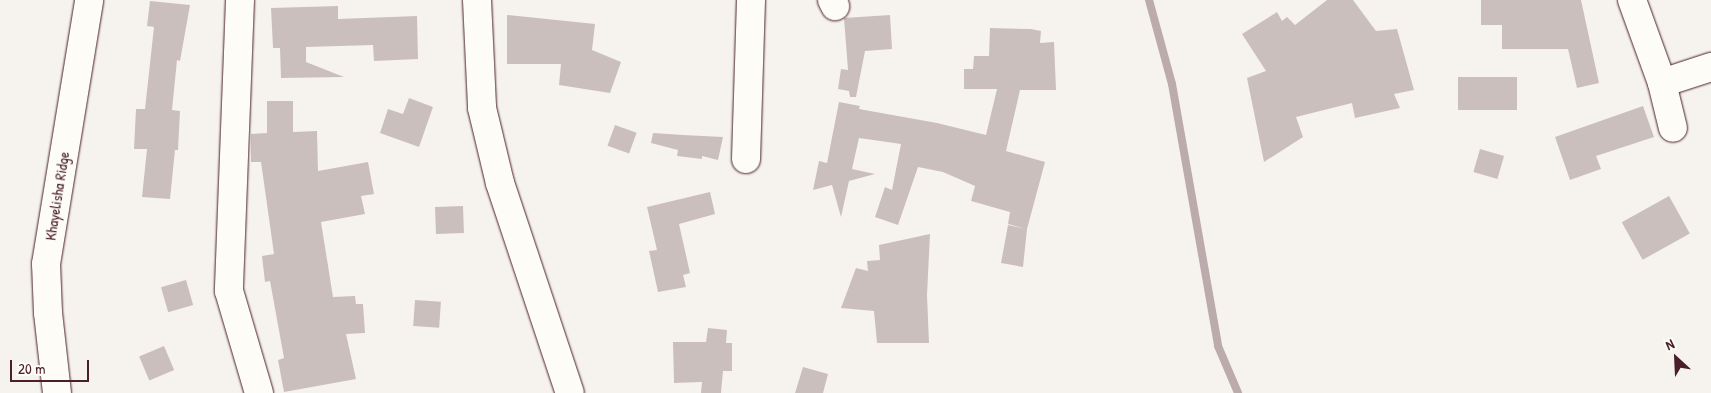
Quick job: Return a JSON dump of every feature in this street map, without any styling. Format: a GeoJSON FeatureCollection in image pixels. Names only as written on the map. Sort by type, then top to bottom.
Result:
{"type":"FeatureCollection","features":[{"type":"Feature","properties":{"kind":"street","name":"Khayelisha Ridge"},"geometry":{"type":"LineString","coordinates":[[57,393],[48,313],[46,264],[89,0]]}},
{"type":"Feature","properties":{"kind":"street"},"geometry":{"type":"LineString","coordinates":[[240,0],[228,292],[259,393]]}},
{"type":"Feature","properties":{"kind":"street"},"geometry":{"type":"LineString","coordinates":[[477,0],[482,108],[498,173],[524,261],[570,393]]}},
{"type":"Feature","properties":{"kind":"street"},"geometry":{"type":"LineString","coordinates":[[746,159],[751,0]]}},
{"type":"Feature","properties":{"kind":"street"},"geometry":{"type":"LineString","coordinates":[[1632,0],[1662,82],[1673,128]]}},
{"type":"Feature","properties":{"kind":"street"},"geometry":{"type":"LineString","coordinates":[[1662,82],[1711,67]]}},
{"type":"Feature","properties":{"kind":"building"},"geometry":{"type":"Polygon","coordinates":[[[1327,0],[1353,0],[1376,31],[1397,29],[1414,90],[1394,94],[1400,108],[1355,118],[1352,103],[1296,117],[1303,137],[1264,162],[1247,78],[1266,71],[1242,34],[1277,12],[1282,21],[1287,17],[1295,25],[1327,0]]]}},
{"type":"Feature","properties":{"kind":"building"},"geometry":{"type":"Polygon","coordinates":[[[1481,0],[1581,0],[1599,83],[1577,88],[1568,49],[1502,49],[1502,25],[1481,25],[1481,0]]]}},
{"type":"Feature","properties":{"kind":"building"},"geometry":{"type":"Polygon","coordinates":[[[150,1],[190,5],[180,61],[177,60],[172,110],[180,111],[178,150],[175,150],[170,199],[142,197],[147,149],[134,149],[136,109],[145,109],[154,27],[147,26],[150,1]]]}},
{"type":"Feature","properties":{"kind":"building"},"geometry":{"type":"Polygon","coordinates":[[[338,6],[338,19],[417,16],[418,59],[374,61],[373,45],[306,47],[306,62],[344,77],[281,78],[280,48],[273,48],[271,8],[338,6]]]}},
{"type":"Feature","properties":{"kind":"building"},"geometry":{"type":"Polygon","coordinates":[[[507,15],[595,24],[592,50],[621,62],[610,93],[559,85],[561,64],[507,64],[507,15]]]}},
{"type":"Feature","properties":{"kind":"building"},"geometry":{"type":"Polygon","coordinates":[[[890,15],[892,49],[865,51],[856,97],[850,97],[849,91],[838,89],[841,69],[848,70],[844,18],[890,15]]]}},
{"type":"Feature","properties":{"kind":"building"},"geometry":{"type":"Polygon","coordinates":[[[990,28],[1041,31],[1040,43],[1054,42],[1056,90],[1020,90],[1006,151],[1045,162],[1027,229],[1023,267],[1001,263],[1008,225],[1026,229],[1008,224],[1010,212],[971,201],[975,186],[943,172],[918,167],[898,225],[875,217],[885,187],[892,190],[901,144],[859,138],[852,169],[875,174],[849,181],[841,217],[832,185],[813,190],[819,161],[827,163],[839,102],[860,106],[859,109],[937,123],[986,135],[997,89],[964,89],[964,69],[973,69],[974,56],[989,56],[990,28]]]}},
{"type":"Feature","properties":{"kind":"building"},"geometry":{"type":"Polygon","coordinates":[[[1458,77],[1517,77],[1517,110],[1458,110],[1458,77]]]}},
{"type":"Feature","properties":{"kind":"building"},"geometry":{"type":"Polygon","coordinates":[[[409,98],[433,107],[419,147],[380,133],[388,109],[403,114],[409,98]]]}},
{"type":"Feature","properties":{"kind":"building"},"geometry":{"type":"Polygon","coordinates":[[[267,101],[293,101],[293,132],[317,131],[318,171],[368,162],[374,194],[361,196],[365,214],[321,222],[333,297],[355,296],[356,304],[363,304],[365,333],[346,334],[356,379],[284,392],[278,360],[284,358],[270,281],[265,282],[262,256],[274,254],[261,162],[251,162],[251,134],[267,133],[267,101]]]}},
{"type":"Feature","properties":{"kind":"building"},"geometry":{"type":"Polygon","coordinates":[[[1643,106],[1654,137],[1596,156],[1601,169],[1570,180],[1555,137],[1643,106]]]}},
{"type":"Feature","properties":{"kind":"building"},"geometry":{"type":"Polygon","coordinates":[[[615,125],[637,133],[629,154],[607,146],[615,125]]]}},
{"type":"Feature","properties":{"kind":"building"},"geometry":{"type":"Polygon","coordinates":[[[653,133],[723,137],[718,160],[702,156],[702,159],[677,156],[678,150],[651,143],[653,133]]]}},
{"type":"Feature","properties":{"kind":"building"},"geometry":{"type":"Polygon","coordinates":[[[1480,149],[1504,156],[1497,179],[1473,172],[1480,149]]]}},
{"type":"Feature","properties":{"kind":"building"},"geometry":{"type":"Polygon","coordinates":[[[710,192],[715,214],[679,224],[690,273],[683,275],[686,287],[658,292],[649,251],[657,250],[647,207],[710,192]]]}},
{"type":"Feature","properties":{"kind":"building"},"geometry":{"type":"Polygon","coordinates":[[[1669,196],[1690,234],[1643,260],[1622,222],[1669,196]]]}},
{"type":"Feature","properties":{"kind":"building"},"geometry":{"type":"Polygon","coordinates":[[[463,206],[464,233],[436,234],[435,207],[463,206]]]}},
{"type":"Feature","properties":{"kind":"building"},"geometry":{"type":"Polygon","coordinates":[[[930,234],[927,295],[929,343],[877,343],[874,311],[841,308],[856,268],[868,271],[867,261],[880,260],[879,245],[930,234]]]}},
{"type":"Feature","properties":{"kind":"building"},"geometry":{"type":"Polygon","coordinates":[[[186,280],[193,305],[168,312],[161,287],[186,280]]]}},
{"type":"Feature","properties":{"kind":"building"},"geometry":{"type":"Polygon","coordinates":[[[415,300],[441,302],[439,328],[413,326],[415,300]]]}},
{"type":"Feature","properties":{"kind":"building"},"geometry":{"type":"Polygon","coordinates":[[[708,328],[727,330],[726,343],[732,343],[732,371],[723,371],[721,393],[701,393],[702,382],[674,383],[673,342],[706,342],[708,328]]]}},
{"type":"Feature","properties":{"kind":"building"},"geometry":{"type":"Polygon","coordinates":[[[164,346],[174,370],[149,380],[139,357],[164,346]]]}},
{"type":"Feature","properties":{"kind":"building"},"geometry":{"type":"Polygon","coordinates":[[[803,367],[828,374],[823,393],[795,393],[803,367]]]}},
{"type":"Feature","properties":{"kind":"waterway"},"geometry":{"type":"LineString","coordinates":[[1149,0],[1172,84],[1218,346],[1238,393]]}}]}
